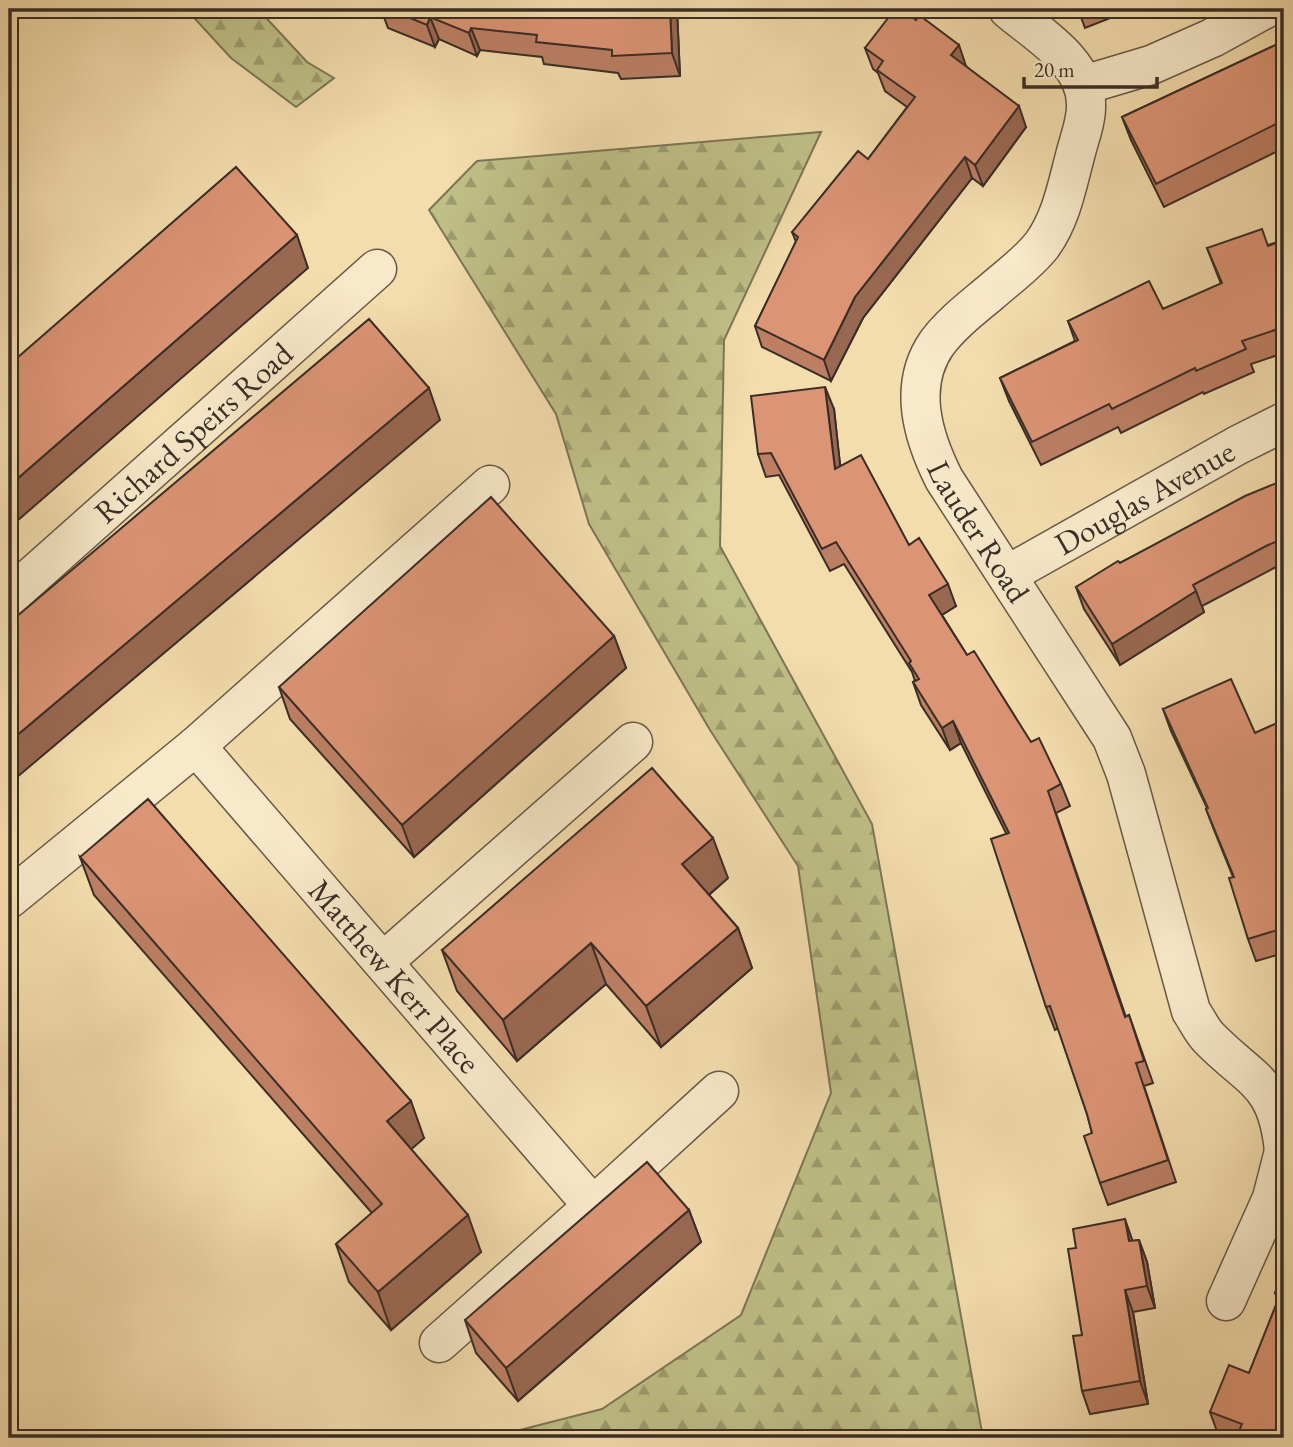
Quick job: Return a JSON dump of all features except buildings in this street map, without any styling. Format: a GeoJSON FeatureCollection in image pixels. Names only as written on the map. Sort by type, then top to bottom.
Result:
{"type":"FeatureCollection","features":[{"type":"Feature","properties":{"kind":"street"},"geometry":{"type":"LineString","coordinates":[[1008,9],[1076,69],[1084,85],[1163,59],[1212,38],[1265,9]]}},
{"type":"Feature","properties":{"kind":"street","name":"Lauder Road"},"geometry":{"type":"LineString","coordinates":[[1084,85],[1087,106],[1059,215],[1041,245],[1017,270],[955,322],[936,345],[926,366],[921,394],[921,421],[929,450],[944,480],[1112,738],[1130,787],[1191,1011],[1207,1037],[1272,1072],[1284,1151]]}},
{"type":"Feature","properties":{"kind":"street","name":"Richard Speirs Road"},"geometry":{"type":"LineString","coordinates":[[9,597],[377,269]]}},
{"type":"Feature","properties":{"kind":"street","name":"Douglas Avenue"},"geometry":{"type":"LineString","coordinates":[[1007,576],[1238,445],[1284,422]]}},
{"type":"Feature","properties":{"kind":"street"},"geometry":{"type":"LineString","coordinates":[[9,899],[196,746],[490,485]]}},
{"type":"Feature","properties":{"kind":"street"},"geometry":{"type":"LineString","coordinates":[[383,962],[633,742]]}},
{"type":"Feature","properties":{"kind":"street","name":"Matthew Kerr Place"},"geometry":{"type":"LineString","coordinates":[[196,746],[593,1206]]}},
{"type":"Feature","properties":{"kind":"street"},"geometry":{"type":"LineString","coordinates":[[439,1343],[719,1091]]}},
{"type":"Feature","properties":{"kind":"street"},"geometry":{"type":"LineString","coordinates":[[1226,1301],[1272,1198],[1284,1151]]}},
{"type":"Feature","properties":{"kind":"green space"},"geometry":{"type":"Polygon","coordinates":[[[186,9],[258,9],[307,62],[334,78],[296,107],[231,58],[186,9]]]}},
{"type":"Feature","properties":{"kind":"green space"},"geometry":{"type":"Polygon","coordinates":[[[821,132],[724,340],[720,546],[872,824],[983,1438],[488,1438],[602,1409],[741,1315],[831,1093],[798,866],[710,730],[589,524],[556,414],[429,210],[477,161],[821,132]]]}}]}
